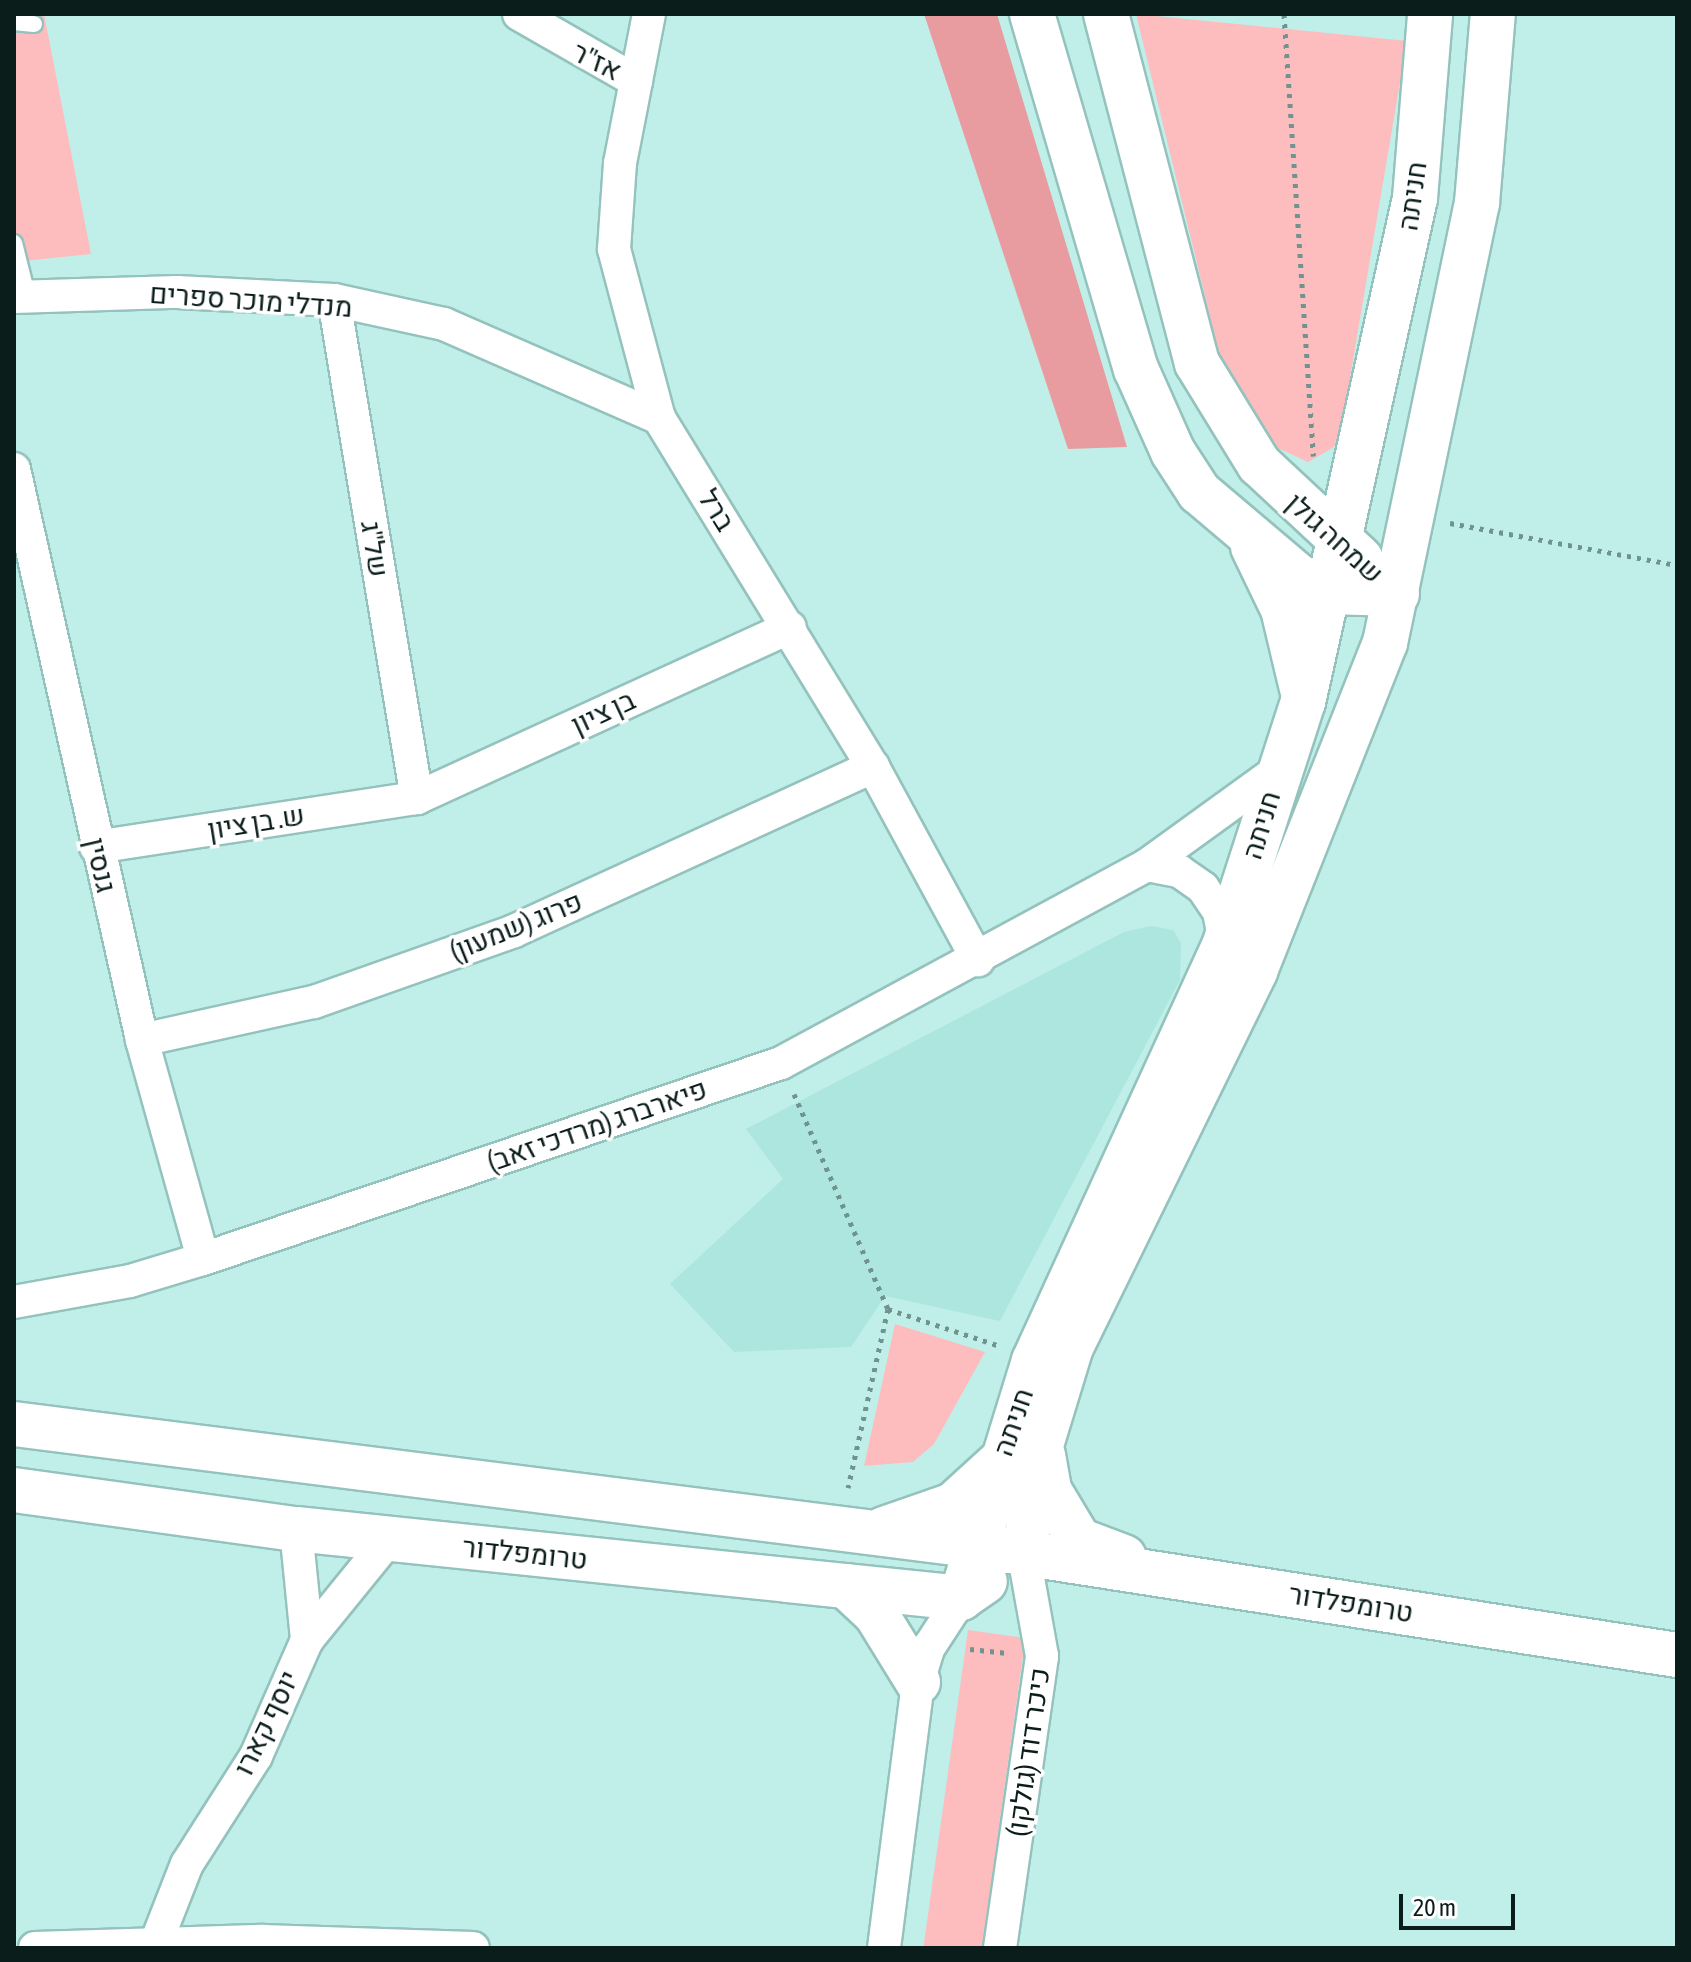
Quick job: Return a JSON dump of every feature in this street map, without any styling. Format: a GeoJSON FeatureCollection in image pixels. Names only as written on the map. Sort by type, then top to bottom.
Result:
{"type":"FeatureCollection","features":[{"type":"Feature","properties":{"kind":"street","name":"אז\"ר"},"geometry":{"type":"LineString","coordinates":[[519,14],[636,81]]}},
{"type":"Feature","properties":{"kind":"street","name":"ברל"},"geometry":{"type":"LineString","coordinates":[[649,14],[636,81],[614,249],[659,418],[790,627],[873,767],[978,960]]}},
{"type":"Feature","properties":{"kind":"street","name":"שמחה גולן"},"geometry":{"type":"LineString","coordinates":[[1032,14],[1151,414],[1199,492],[1242,533],[1327,592],[1397,594]]}},
{"type":"Feature","properties":{"kind":"street","name":"שמחה גולן"},"geometry":{"type":"LineString","coordinates":[[1106,14],[1197,363],[1259,464],[1317,526],[1342,541],[1397,594]]}},
{"type":"Feature","properties":{"kind":"street","name":"חניתה"},"geometry":{"type":"LineString","coordinates":[[961,1598],[999,1463],[1034,1361],[1225,943],[1278,770],[1303,702],[1327,592],[1342,541],[1358,449],[1415,198],[1430,14]]}},
{"type":"Feature","properties":{"kind":"street","name":"חניתה"},"geometry":{"type":"LineString","coordinates":[[1024,1556],[1041,1445],[1071,1347],[1255,971],[1385,643],[1477,203],[1493,14]]}},
{"type":"Feature","properties":{"kind":"street","name":"מנדלי מוכר ספרים"},"geometry":{"type":"LineString","coordinates":[[20,296],[177,292],[334,300],[444,324],[659,418]]}},
{"type":"Feature","properties":{"kind":"street","name":"של\"ג"},"geometry":{"type":"LineString","coordinates":[[334,300],[417,798]]}},
{"type":"Feature","properties":{"kind":"street"},"geometry":{"type":"LineString","coordinates":[[1259,464],[1281,477],[1314,481],[1358,449]]}},
{"type":"Feature","properties":{"kind":"street","name":"גנסין"},"geometry":{"type":"LineString","coordinates":[[14,469],[96,847],[142,1040],[203,1259]]}},
{"type":"Feature","properties":{"kind":"street"},"geometry":{"type":"LineString","coordinates":[[1242,533],[1283,609],[1303,702]]}},
{"type":"Feature","properties":{"kind":"street","name":"בן ציון"},"geometry":{"type":"LineString","coordinates":[[417,798],[790,627]]}},
{"type":"Feature","properties":{"kind":"street","name":"פרוג (שמעון)"},"geometry":{"type":"LineString","coordinates":[[142,1040],[314,1002],[514,931],[873,767]]}},
{"type":"Feature","properties":{"kind":"street","name":"פיארברג (מרדכי זאב)"},"geometry":{"type":"LineString","coordinates":[[14,1302],[130,1281],[203,1259],[781,1063],[978,960],[1147,865],[1278,770]]}},
{"type":"Feature","properties":{"kind":"street","name":"ש. בן ציון"},"geometry":{"type":"LineString","coordinates":[[96,847],[417,798]]}},
{"type":"Feature","properties":{"kind":"street"},"geometry":{"type":"LineString","coordinates":[[1147,865],[1179,871],[1203,888],[1219,912],[1225,943]]}},
{"type":"Feature","properties":{"kind":"street","name":"טרומפלדור"},"geometry":{"type":"LineString","coordinates":[[14,1424],[854,1517],[1024,1556],[1172,1575],[1677,1655]]}},
{"type":"Feature","properties":{"kind":"street"},"geometry":{"type":"LineString","coordinates":[[1041,1445],[1049,1490],[1079,1540],[1172,1575]]}},
{"type":"Feature","properties":{"kind":"street"},"geometry":{"type":"LineString","coordinates":[[854,1517],[937,1513],[999,1463]]}},
{"type":"Feature","properties":{"kind":"street","name":"טרומפלדור"},"geometry":{"type":"LineString","coordinates":[[14,1490],[296,1529],[961,1598]]}},
{"type":"Feature","properties":{"kind":"street","name":"יוסף קארו"},"geometry":{"type":"LineString","coordinates":[[154,1945],[187,1864],[256,1756],[307,1640],[296,1529]]}},
{"type":"Feature","properties":{"kind":"street"},"geometry":{"type":"LineString","coordinates":[[307,1640],[390,1538]]}},
{"type":"Feature","properties":{"kind":"street"},"geometry":{"type":"LineString","coordinates":[[884,1948],[918,1682],[929,1647],[961,1598],[1024,1556]]}},
{"type":"Feature","properties":{"kind":"street","name":"כיכר דוד (גולקו)"},"geometry":{"type":"LineString","coordinates":[[1000,1948],[1042,1656],[1024,1556]]}},
{"type":"Feature","properties":{"kind":"street"},"geometry":{"type":"LineString","coordinates":[[846,1586],[876,1614],[918,1682]]}},
{"type":"Feature","properties":{"kind":"street"},"geometry":{"type":"LineString","coordinates":[[35,1948],[154,1945],[473,1948]]}},
{"type":"Feature","properties":{"kind":"lane"},"geometry":{"type":"LineString","coordinates":[[14,22],[34,24]]}},
{"type":"Feature","properties":{"kind":"lane"},"geometry":{"type":"LineString","coordinates":[[14,243],[20,296]]}},
{"type":"Feature","properties":{"kind":"path"},"geometry":{"type":"LineString","coordinates":[[1284,14],[1314,481]]}},
{"type":"Feature","properties":{"kind":"path"},"geometry":{"type":"LineString","coordinates":[[1450,523],[1677,565]]}},
{"type":"Feature","properties":{"kind":"path"},"geometry":{"type":"LineString","coordinates":[[789,1082],[888,1309],[854,1517]]}},
{"type":"Feature","properties":{"kind":"path"},"geometry":{"type":"LineString","coordinates":[[888,1309],[1007,1348]]}},
{"type":"Feature","properties":{"kind":"path"},"geometry":{"type":"LineString","coordinates":[[965,1649],[1022,1654]]}},
{"type":"Feature","properties":{"kind":"shaded area"},"geometry":{"type":"Polygon","coordinates":[[[14,14],[44,14],[91,254],[14,262],[14,14]]]}},
{"type":"Feature","properties":{"kind":"shaded area"},"geometry":{"type":"Polygon","coordinates":[[[924,14],[997,14],[1127,447],[1068,449],[924,14]]]}},
{"type":"Feature","properties":{"kind":"shaded area"},"geometry":{"type":"Polygon","coordinates":[[[1136,14],[1407,41],[1343,419],[1334,447],[1308,462],[1276,447],[1229,394],[1136,14]]]}},
{"type":"Feature","properties":{"kind":"shaded area"},"geometry":{"type":"Polygon","coordinates":[[[1151,926],[1173,930],[1181,943],[1180,980],[1000,1321],[885,1296],[851,1347],[734,1352],[670,1284],[783,1179],[746,1129],[1124,932],[1151,926]]]}},
{"type":"Feature","properties":{"kind":"shaded area"},"geometry":{"type":"Polygon","coordinates":[[[895,1324],[985,1352],[934,1444],[913,1462],[864,1466],[895,1324]]]}},
{"type":"Feature","properties":{"kind":"shaded area"},"geometry":{"type":"Polygon","coordinates":[[[968,1630],[1025,1638],[982,1948],[923,1948],[968,1630]]]}}]}
